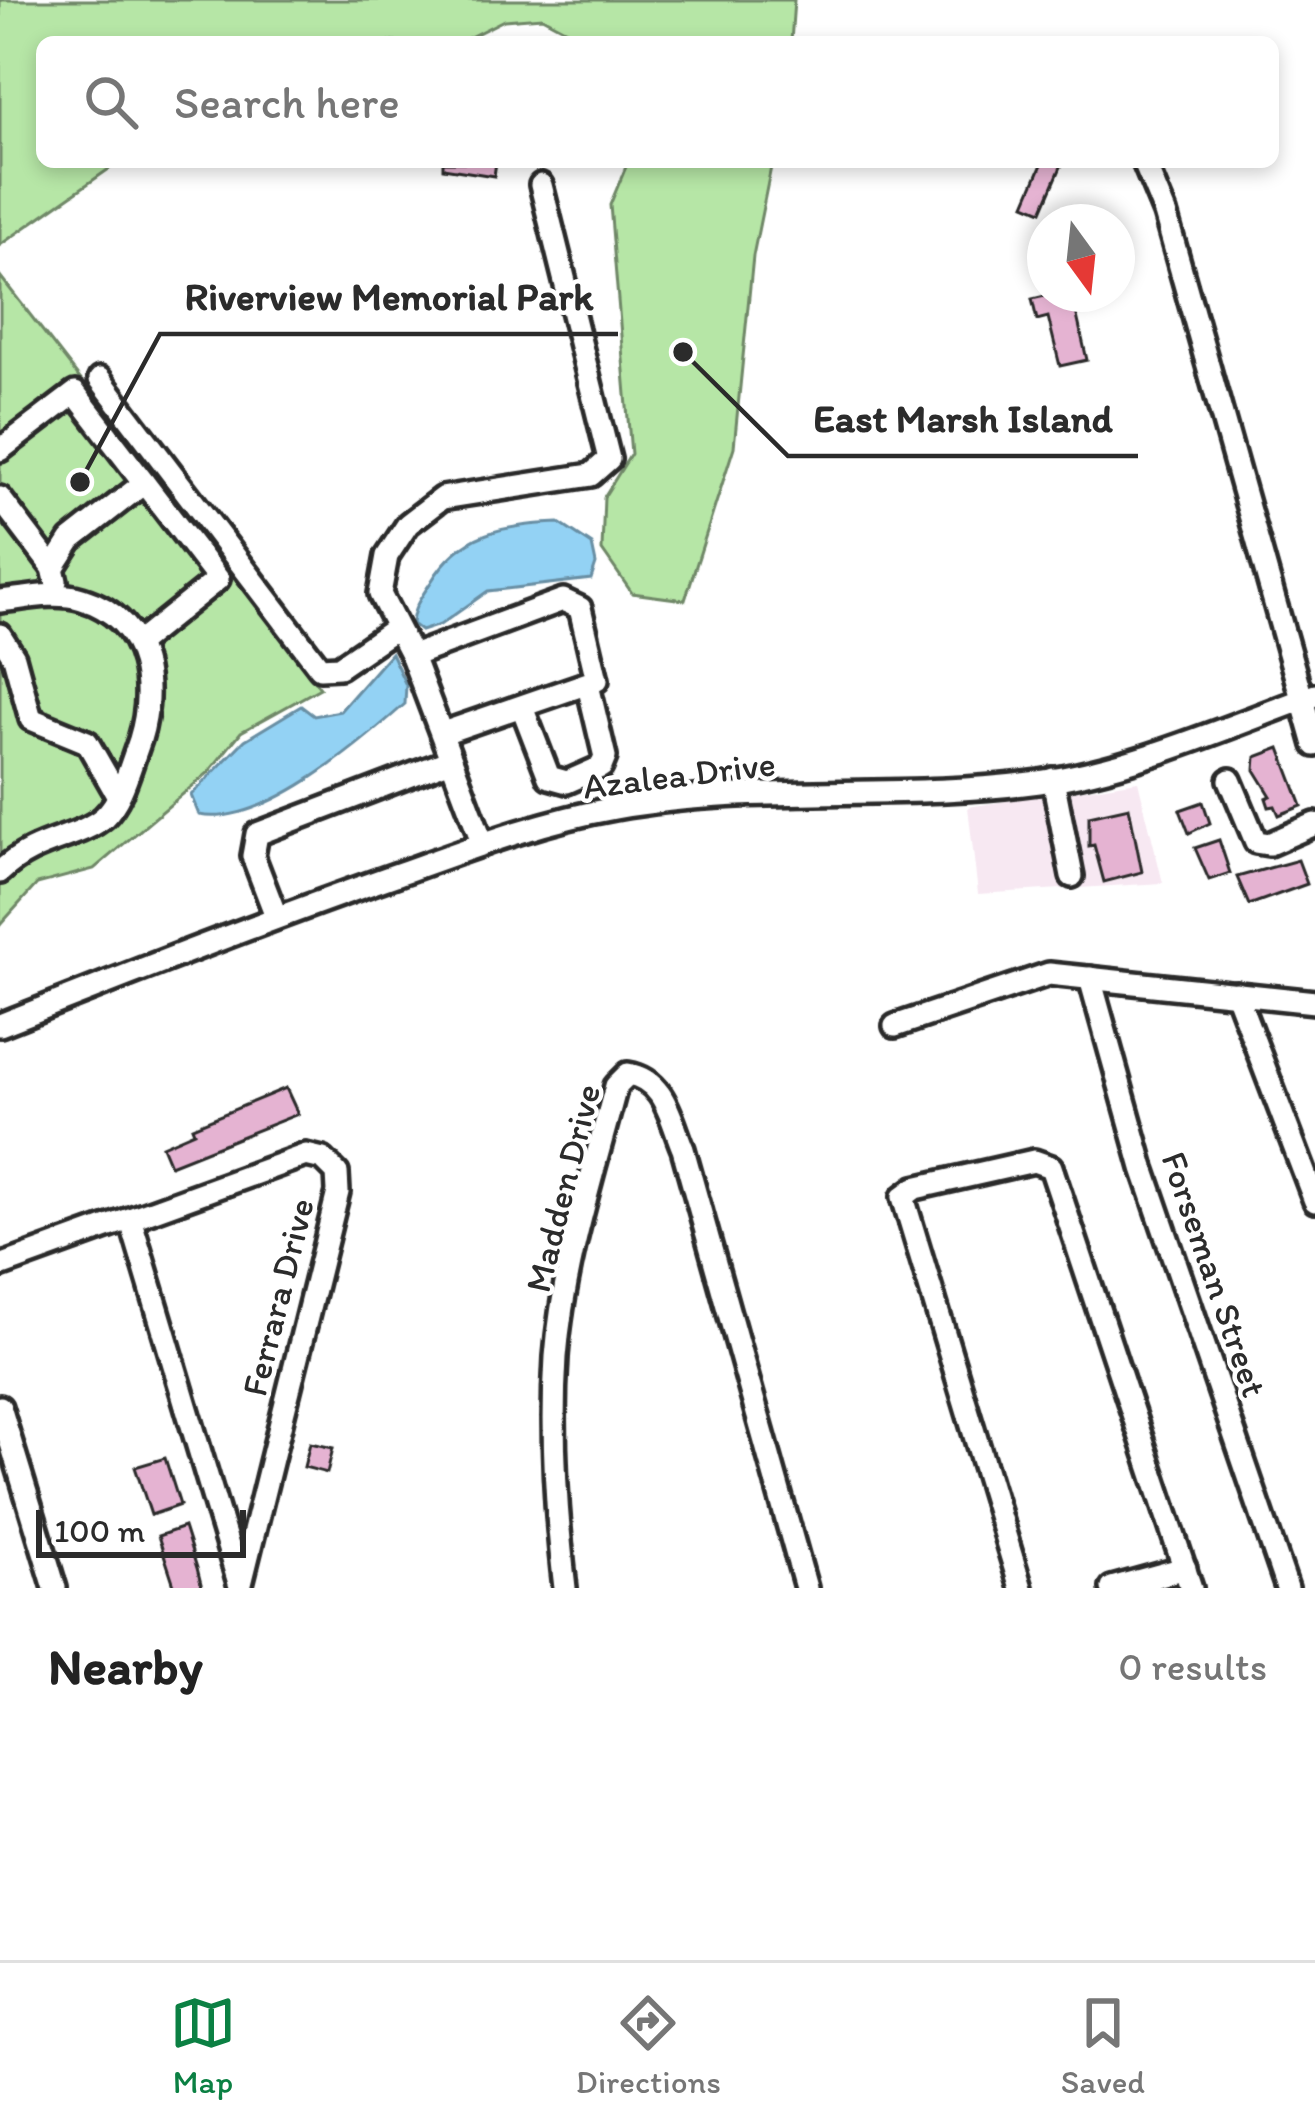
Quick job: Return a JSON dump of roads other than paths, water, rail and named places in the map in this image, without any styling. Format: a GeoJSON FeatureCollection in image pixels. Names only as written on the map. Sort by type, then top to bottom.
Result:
{"type":"FeatureCollection","features":[{"type":"Feature","properties":{"kind":"street"},"geometry":{"type":"LineString","coordinates":[[1146,168],[1165,213],[1307,698],[1315,745]]}},
{"type":"Feature","properties":{"kind":"street"},"geometry":{"type":"LineString","coordinates":[[483,844],[412,656],[380,594],[381,578],[387,556],[408,524],[442,498],[591,475],[609,459],[541,184]]}},
{"type":"Feature","properties":{"kind":"street"},"geometry":{"type":"LineString","coordinates":[[100,379],[320,668],[339,667],[396,628]]}},
{"type":"Feature","properties":{"kind":"street"},"geometry":{"type":"LineString","coordinates":[[0,450],[75,392],[218,579],[137,644]]}},
{"type":"Feature","properties":{"kind":"street"},"geometry":{"type":"LineString","coordinates":[[53,568],[71,539],[144,483]]}},
{"type":"Feature","properties":{"kind":"street"},"geometry":{"type":"LineString","coordinates":[[0,498],[53,568],[58,595]]}},
{"type":"Feature","properties":{"kind":"street"},"geometry":{"type":"LineString","coordinates":[[0,601],[58,595],[107,612],[137,644],[149,681],[148,711],[118,796],[101,820],[39,842],[0,872]]}},
{"type":"Feature","properties":{"kind":"street"},"geometry":{"type":"LineString","coordinates":[[412,656],[562,600],[580,608],[597,680],[443,733]]}},
{"type":"Feature","properties":{"kind":"street"},"geometry":{"type":"LineString","coordinates":[[0,635],[14,657],[31,718],[87,742],[118,796]]}},
{"type":"Feature","properties":{"kind":"street"},"geometry":{"type":"LineString","coordinates":[[522,707],[549,777],[567,782],[601,767],[605,758],[588,686]]}},
{"type":"Feature","properties":{"kind":"street","name":"Azalea Drive"},"geometry":{"type":"LineString","coordinates":[[0,1025],[277,916],[483,844],[612,808],[729,794],[980,788],[1053,779],[1137,762],[1307,698]]}},
{"type":"Feature","properties":{"kind":"street"},"geometry":{"type":"LineString","coordinates":[[277,916],[253,856],[257,834],[451,760]]}},
{"type":"Feature","properties":{"kind":"street"},"geometry":{"type":"LineString","coordinates":[[1053,779],[1072,876]]}},
{"type":"Feature","properties":{"kind":"street"},"geometry":{"type":"LineString","coordinates":[[1230,780],[1256,842],[1268,844],[1315,824]]}},
{"type":"Feature","properties":{"kind":"street"},"geometry":{"type":"LineString","coordinates":[[896,1026],[1049,974],[1315,1002]]}},
{"type":"Feature","properties":{"kind":"street","name":"Forseman Street"},"geometry":{"type":"LineString","coordinates":[[1090,978],[1143,1168],[1287,1588]]}},
{"type":"Feature","properties":{"kind":"street"},"geometry":{"type":"LineString","coordinates":[[1236,993],[1315,1201]]}},
{"type":"Feature","properties":{"kind":"street","name":"Madden Drive"},"geometry":{"type":"LineString","coordinates":[[565,1588],[556,1485],[556,1355],[580,1223],[616,1086],[628,1074],[644,1076],[658,1088],[683,1149],[806,1588]]}},
{"type":"Feature","properties":{"kind":"street","name":"Ferrara Drive"},"geometry":{"type":"LineString","coordinates":[[0,1266],[306,1155],[323,1159],[337,1173],[338,1192],[239,1586]]}},
{"type":"Feature","properties":{"kind":"street"},"geometry":{"type":"LineString","coordinates":[[1021,1588],[903,1196],[915,1188],[1034,1162],[1051,1167],[1188,1578],[1112,1588]]}},
{"type":"Feature","properties":{"kind":"street","name":"Ferrara Drive"},"geometry":{"type":"LineString","coordinates":[[131,1221],[239,1586]]}},
{"type":"Feature","properties":{"kind":"street"},"geometry":{"type":"LineString","coordinates":[[0,1407],[55,1588]]}},
{"type":"Feature","properties":{"kind":"water"},"geometry":{"type":"Polygon","coordinates":[[[559,523],[592,545],[596,564],[591,579],[488,591],[440,625],[421,631],[412,624],[418,602],[443,565],[470,542],[502,529],[559,523]]]}},
{"type":"Feature","properties":{"kind":"water"},"geometry":{"type":"Polygon","coordinates":[[[391,653],[406,685],[405,704],[386,721],[280,796],[224,816],[199,815],[191,795],[245,740],[301,706],[314,716],[340,711],[391,653]]]}},
{"type":"Feature","properties":{"kind":"place","name":"East Marsh Island"},"geometry":{"type":"Point","coordinates":[683,352]}},
{"type":"Feature","properties":{"kind":"place","name":"Riverview Memorial Park"},"geometry":{"type":"Point","coordinates":[80,482]}}]}
